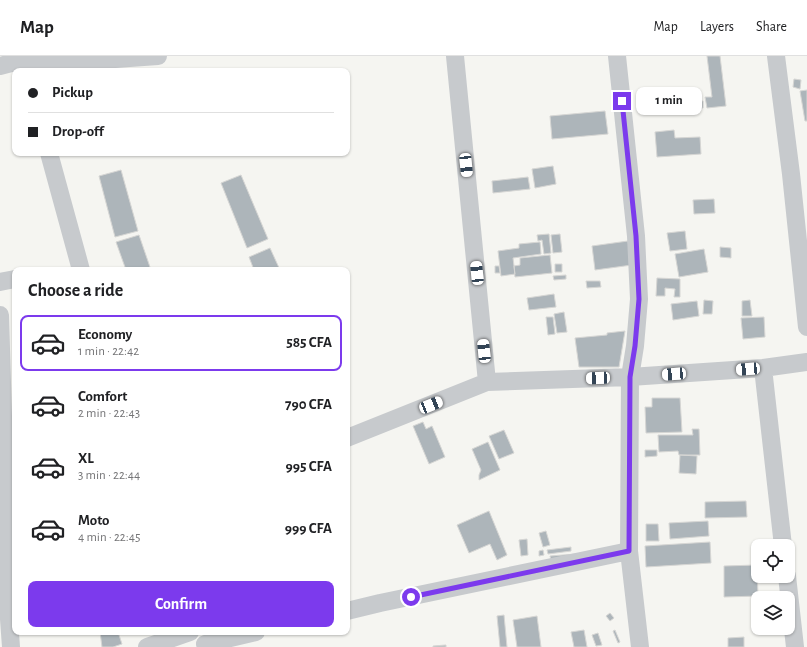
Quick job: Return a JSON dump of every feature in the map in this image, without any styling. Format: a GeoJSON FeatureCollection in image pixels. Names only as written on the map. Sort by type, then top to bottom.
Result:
{"type":"FeatureCollection","features":[{"type":"Feature","properties":{"kind":"street"},"geometry":{"type":"LineString","coordinates":[[0,66],[23,62],[158,56]]}},
{"type":"Feature","properties":{"kind":"street"},"geometry":{"type":"LineString","coordinates":[[455,56],[487,382]]}},
{"type":"Feature","properties":{"kind":"street"},"geometry":{"type":"LineString","coordinates":[[617,56],[636,236],[639,291],[635,346],[630,377],[629,551],[640,647]]}},
{"type":"Feature","properties":{"kind":"street"},"geometry":{"type":"LineString","coordinates":[[776,56],[799,173],[807,326]]}},
{"type":"Feature","properties":{"kind":"street"},"geometry":{"type":"LineString","coordinates":[[50,156],[77,267]]}},
{"type":"Feature","properties":{"kind":"street"},"geometry":{"type":"LineString","coordinates":[[0,282],[12,280]]}},
{"type":"Feature","properties":{"kind":"street"},"geometry":{"type":"LineString","coordinates":[[0,315],[5,619],[11,647]]}},
{"type":"Feature","properties":{"kind":"street"},"geometry":{"type":"LineString","coordinates":[[350,437],[487,382],[630,377],[763,368],[807,362]]}},
{"type":"Feature","properties":{"kind":"street"},"geometry":{"type":"LineString","coordinates":[[763,368],[782,539]]}},
{"type":"Feature","properties":{"kind":"street"},"geometry":{"type":"LineString","coordinates":[[350,610],[629,551]]}},
{"type":"Feature","properties":{"kind":"street"},"geometry":{"type":"LineString","coordinates":[[787,583],[795,647]]}},
{"type":"Feature","properties":{"kind":"street"},"geometry":{"type":"LineString","coordinates":[[147,647],[181,635]]}},
{"type":"Feature","properties":{"kind":"street"},"geometry":{"type":"LineString","coordinates":[[204,641],[239,635]]}},
{"type":"Feature","properties":{"kind":"building"},"geometry":{"type":"Polygon","coordinates":[[[707,56],[720,56],[726,106],[707,108],[705,97],[712,97],[707,56]]]}},
{"type":"Feature","properties":{"kind":"building"},"geometry":{"type":"Polygon","coordinates":[[[794,79],[801,80],[800,89],[793,87],[794,79]]]}},
{"type":"Feature","properties":{"kind":"building"},"geometry":{"type":"Polygon","coordinates":[[[807,90],[807,121],[805,121],[800,91],[807,90]]]}},
{"type":"Feature","properties":{"kind":"building"},"geometry":{"type":"Polygon","coordinates":[[[703,101],[703,108],[699,108],[698,102],[703,101]]]}},
{"type":"Feature","properties":{"kind":"building"},"geometry":{"type":"Polygon","coordinates":[[[605,111],[608,134],[552,139],[550,116],[605,111]]]}},
{"type":"Feature","properties":{"kind":"building"},"geometry":{"type":"Polygon","coordinates":[[[674,130],[675,138],[700,137],[701,154],[657,157],[655,132],[674,130]]]}},
{"type":"Feature","properties":{"kind":"building"},"geometry":{"type":"Polygon","coordinates":[[[553,166],[556,184],[535,188],[532,169],[553,166]]]}},
{"type":"Feature","properties":{"kind":"building"},"geometry":{"type":"Polygon","coordinates":[[[121,170],[138,231],[115,237],[99,176],[121,170]]]}},
{"type":"Feature","properties":{"kind":"building"},"geometry":{"type":"Polygon","coordinates":[[[241,175],[268,239],[247,248],[221,183],[241,175]]]}},
{"type":"Feature","properties":{"kind":"building"},"geometry":{"type":"Polygon","coordinates":[[[528,177],[530,189],[493,193],[492,181],[528,177]]]}},
{"type":"Feature","properties":{"kind":"building"},"geometry":{"type":"Polygon","coordinates":[[[714,199],[715,213],[694,214],[693,200],[714,199]]]}},
{"type":"Feature","properties":{"kind":"building"},"geometry":{"type":"Polygon","coordinates":[[[685,231],[687,249],[670,251],[667,233],[685,231]]]}},
{"type":"Feature","properties":{"kind":"building"},"geometry":{"type":"Polygon","coordinates":[[[549,234],[551,253],[544,254],[542,240],[538,241],[537,235],[549,234]]]}},
{"type":"Feature","properties":{"kind":"building"},"geometry":{"type":"Polygon","coordinates":[[[560,234],[562,252],[553,253],[551,235],[560,234]]]}},
{"type":"Feature","properties":{"kind":"building"},"geometry":{"type":"Polygon","coordinates":[[[139,235],[150,267],[125,267],[116,242],[139,235]]]}},
{"type":"Feature","properties":{"kind":"building"},"geometry":{"type":"Polygon","coordinates":[[[628,241],[632,265],[595,270],[592,246],[628,241]]]}},
{"type":"Feature","properties":{"kind":"building"},"geometry":{"type":"Polygon","coordinates":[[[540,242],[541,254],[513,258],[515,274],[501,276],[498,251],[519,248],[519,244],[540,242]]]}},
{"type":"Feature","properties":{"kind":"building"},"geometry":{"type":"Polygon","coordinates":[[[720,247],[731,248],[731,258],[720,257],[720,247]]]}},
{"type":"Feature","properties":{"kind":"building"},"geometry":{"type":"Polygon","coordinates":[[[270,248],[279,267],[253,267],[249,257],[270,248]]]}},
{"type":"Feature","properties":{"kind":"building"},"geometry":{"type":"Polygon","coordinates":[[[704,249],[708,272],[679,277],[675,254],[704,249]]]}},
{"type":"Feature","properties":{"kind":"building"},"geometry":{"type":"Polygon","coordinates":[[[550,255],[552,273],[515,277],[514,266],[520,265],[520,258],[550,255]]]}},
{"type":"Feature","properties":{"kind":"building"},"geometry":{"type":"Polygon","coordinates":[[[555,264],[562,264],[562,272],[555,272],[555,264]]]}},
{"type":"Feature","properties":{"kind":"building"},"geometry":{"type":"Polygon","coordinates":[[[495,266],[499,266],[500,273],[495,273],[495,266]]]}},
{"type":"Feature","properties":{"kind":"building"},"geometry":{"type":"Polygon","coordinates":[[[566,275],[566,279],[554,280],[553,276],[566,275]]]}},
{"type":"Feature","properties":{"kind":"building"},"geometry":{"type":"Polygon","coordinates":[[[657,278],[680,279],[680,297],[674,297],[675,289],[665,288],[665,296],[656,296],[657,278]]]}},
{"type":"Feature","properties":{"kind":"building"},"geometry":{"type":"Polygon","coordinates":[[[586,281],[600,281],[601,287],[587,288],[586,281]]]}},
{"type":"Feature","properties":{"kind":"building"},"geometry":{"type":"Polygon","coordinates":[[[554,294],[556,307],[529,310],[527,298],[554,294]]]}},
{"type":"Feature","properties":{"kind":"building"},"geometry":{"type":"Polygon","coordinates":[[[704,300],[713,301],[712,314],[703,314],[704,300]]]}},
{"type":"Feature","properties":{"kind":"building"},"geometry":{"type":"Polygon","coordinates":[[[750,300],[752,316],[742,316],[742,301],[750,300]]]}},
{"type":"Feature","properties":{"kind":"building"},"geometry":{"type":"Polygon","coordinates":[[[697,301],[699,316],[673,320],[671,304],[697,301]]]}},
{"type":"Feature","properties":{"kind":"building"},"geometry":{"type":"Polygon","coordinates":[[[564,312],[567,332],[557,333],[554,314],[564,312]]]}},
{"type":"Feature","properties":{"kind":"building"},"geometry":{"type":"Polygon","coordinates":[[[546,317],[553,317],[555,334],[548,335],[546,317]]]}},
{"type":"Feature","properties":{"kind":"building"},"geometry":{"type":"Polygon","coordinates":[[[764,317],[765,337],[743,339],[741,318],[764,317]]]}},
{"type":"Feature","properties":{"kind":"building"},"geometry":{"type":"Polygon","coordinates":[[[625,331],[619,367],[579,367],[575,338],[607,335],[607,333],[625,331]]]}},
{"type":"Feature","properties":{"kind":"building"},"geometry":{"type":"Polygon","coordinates":[[[652,398],[680,398],[682,432],[646,433],[645,407],[652,407],[652,398]]]}},
{"type":"Feature","properties":{"kind":"building"},"geometry":{"type":"Polygon","coordinates":[[[423,422],[426,429],[432,426],[445,457],[429,464],[413,426],[423,422]]]}},
{"type":"Feature","properties":{"kind":"building"},"geometry":{"type":"Polygon","coordinates":[[[692,429],[699,429],[700,455],[679,455],[678,451],[659,452],[658,435],[693,435],[692,429]]]}},
{"type":"Feature","properties":{"kind":"building"},"geometry":{"type":"Polygon","coordinates":[[[504,430],[514,453],[499,459],[489,436],[504,430]]]}},
{"type":"Feature","properties":{"kind":"building"},"geometry":{"type":"Polygon","coordinates":[[[488,442],[500,470],[479,480],[481,470],[472,449],[488,442]]]}},
{"type":"Feature","properties":{"kind":"building"},"geometry":{"type":"Polygon","coordinates":[[[645,450],[657,450],[657,456],[645,457],[645,450]]]}},
{"type":"Feature","properties":{"kind":"building"},"geometry":{"type":"Polygon","coordinates":[[[680,455],[697,456],[696,474],[679,473],[680,455]]]}},
{"type":"Feature","properties":{"kind":"building"},"geometry":{"type":"Polygon","coordinates":[[[746,501],[747,517],[705,518],[705,502],[746,501]]]}},
{"type":"Feature","properties":{"kind":"building"},"geometry":{"type":"Polygon","coordinates":[[[489,511],[507,555],[497,560],[490,544],[469,553],[457,525],[489,511]]]}},
{"type":"Feature","properties":{"kind":"building"},"geometry":{"type":"Polygon","coordinates":[[[708,521],[709,536],[670,539],[669,523],[708,521]]]}},
{"type":"Feature","properties":{"kind":"building"},"geometry":{"type":"Polygon","coordinates":[[[646,524],[658,524],[659,541],[646,541],[646,524]]]}},
{"type":"Feature","properties":{"kind":"building"},"geometry":{"type":"Polygon","coordinates":[[[546,531],[550,545],[543,547],[539,533],[546,531]]]}},
{"type":"Feature","properties":{"kind":"building"},"geometry":{"type":"Polygon","coordinates":[[[527,539],[528,555],[521,556],[519,540],[527,539]]]}},
{"type":"Feature","properties":{"kind":"building"},"geometry":{"type":"Polygon","coordinates":[[[710,542],[711,563],[646,567],[645,546],[710,542]]]}},
{"type":"Feature","properties":{"kind":"building"},"geometry":{"type":"Polygon","coordinates":[[[571,547],[571,551],[548,554],[547,550],[571,547]]]}},
{"type":"Feature","properties":{"kind":"building"},"geometry":{"type":"Polygon","coordinates":[[[543,550],[544,555],[539,556],[539,551],[543,550]]]}},
{"type":"Feature","properties":{"kind":"building"},"geometry":{"type":"Polygon","coordinates":[[[576,554],[551,560],[550,556],[576,554]]]}},
{"type":"Feature","properties":{"kind":"building"},"geometry":{"type":"Polygon","coordinates":[[[751,565],[751,583],[758,583],[758,591],[751,591],[751,596],[724,597],[724,566],[751,565]]]}},
{"type":"Feature","properties":{"kind":"building"},"geometry":{"type":"Polygon","coordinates":[[[610,613],[614,618],[610,621],[606,616],[610,613]]]}},
{"type":"Feature","properties":{"kind":"building"},"geometry":{"type":"Polygon","coordinates":[[[504,615],[507,647],[500,647],[497,616],[504,615]]]}},
{"type":"Feature","properties":{"kind":"building"},"geometry":{"type":"Polygon","coordinates":[[[537,616],[541,647],[517,647],[513,620],[537,616]]]}},
{"type":"Feature","properties":{"kind":"building"},"geometry":{"type":"Polygon","coordinates":[[[584,630],[587,647],[574,647],[571,632],[584,630]]]}},
{"type":"Feature","properties":{"kind":"building"},"geometry":{"type":"Polygon","coordinates":[[[615,630],[620,642],[618,643],[613,631],[615,630]]]}},
{"type":"Feature","properties":{"kind":"building"},"geometry":{"type":"Polygon","coordinates":[[[598,633],[602,645],[596,646],[592,635],[598,633]]]}},
{"type":"Feature","properties":{"kind":"building"},"geometry":{"type":"Polygon","coordinates":[[[100,635],[119,635],[122,644],[113,647],[102,647],[100,635]]]}},
{"type":"Feature","properties":{"kind":"building"},"geometry":{"type":"Polygon","coordinates":[[[744,637],[744,647],[728,647],[728,638],[744,637]]]}},
{"type":"Feature","properties":{"kind":"building"},"geometry":{"type":"Polygon","coordinates":[[[446,645],[446,647],[433,647],[433,646],[446,645]]]}},
{"type":"Feature","properties":{"kind":"route"},"geometry":{"type":"LineString","coordinates":[[411,597],[629,551],[630,377],[635,346],[639,299],[636,236],[622,101]]}}]}
